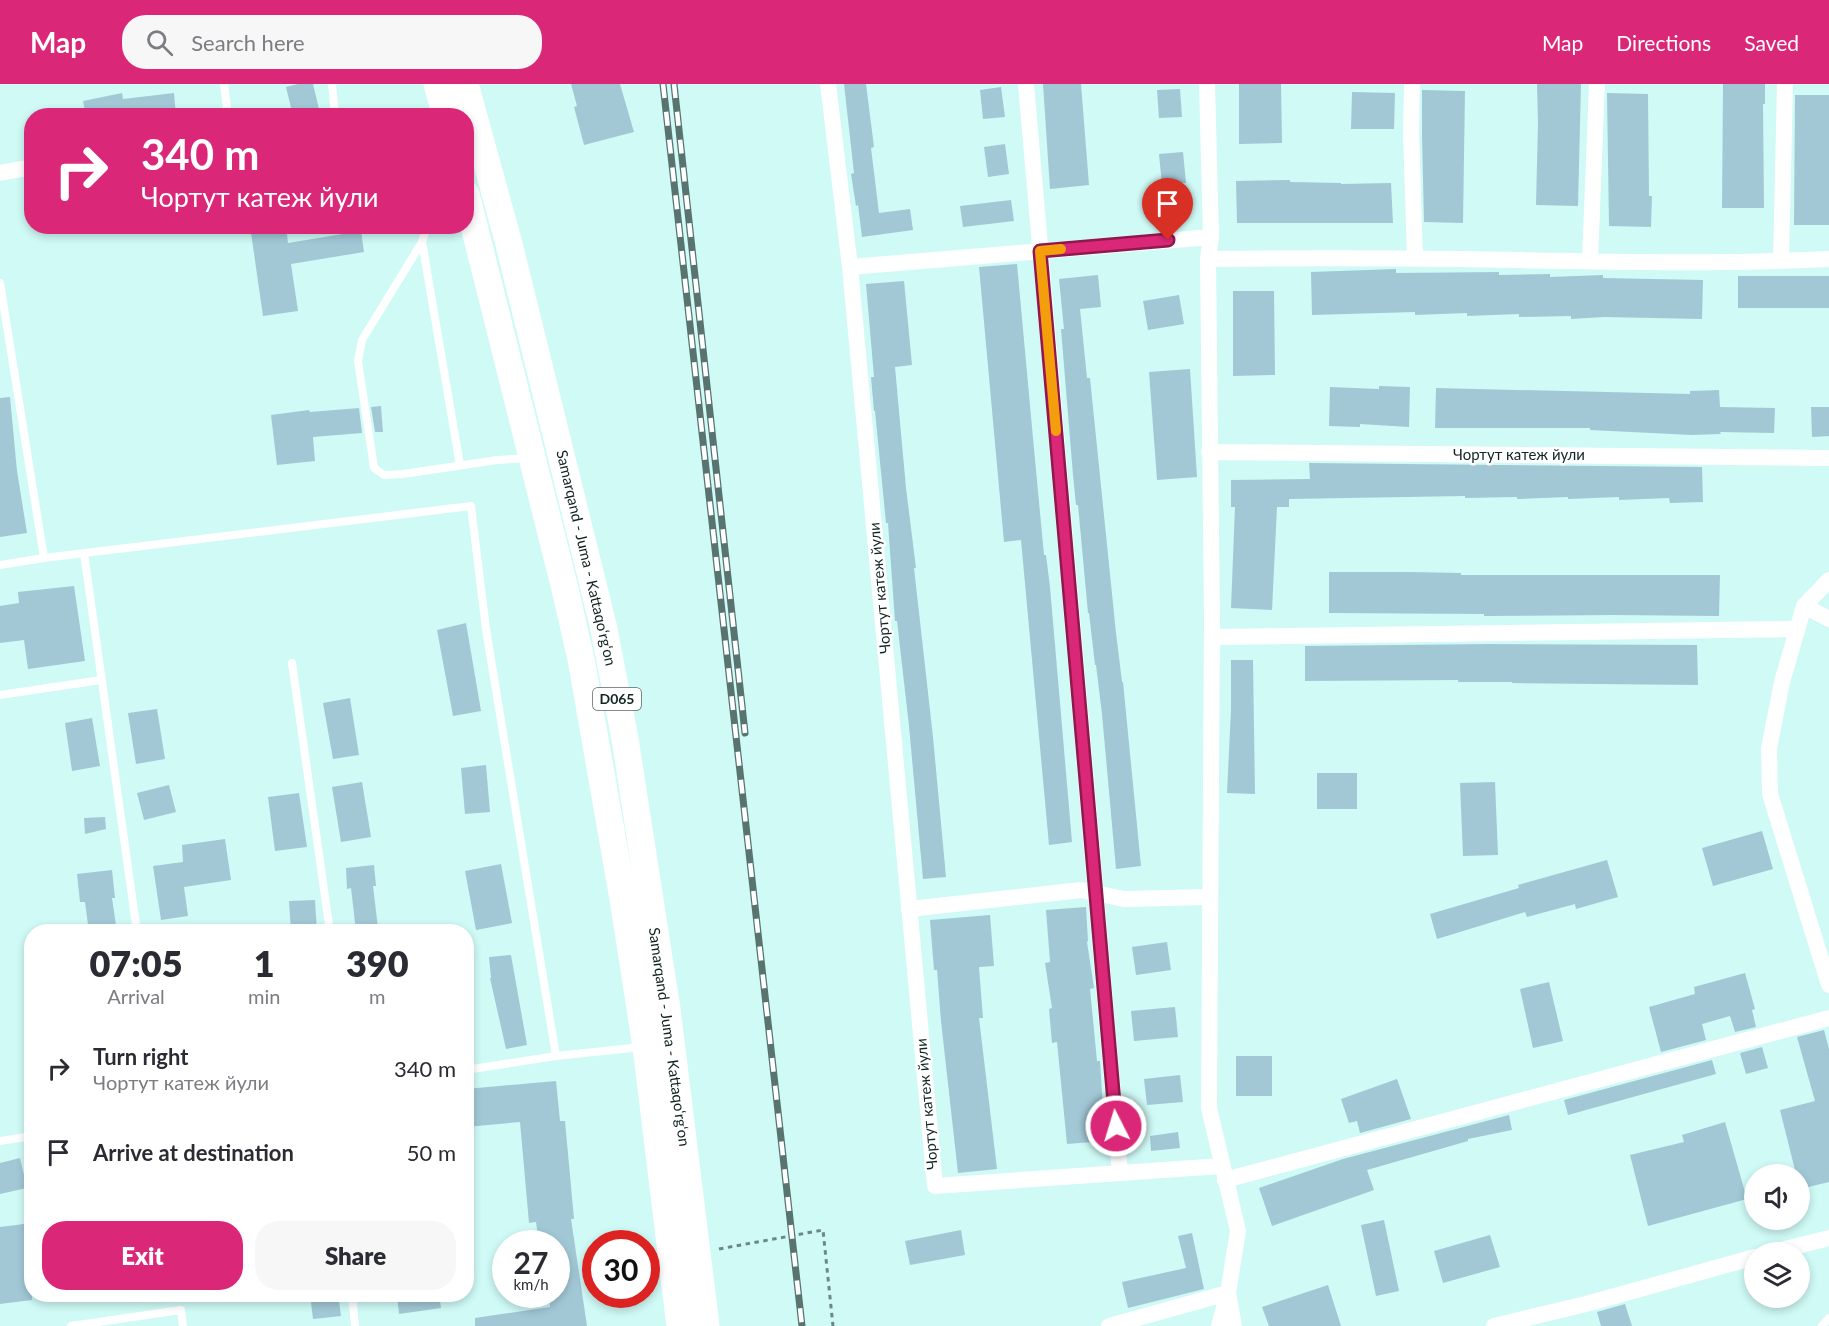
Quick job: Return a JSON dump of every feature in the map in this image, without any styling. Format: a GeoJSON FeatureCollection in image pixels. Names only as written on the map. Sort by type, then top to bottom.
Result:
{"type":"FeatureCollection","features":[{"type":"Feature","properties":{"kind":"main road"},"geometry":{"type":"LineString","coordinates":[[437,84],[444,108]]}},
{"type":"Feature","properties":{"kind":"main road","name":"Samarqand - Juma - Kattaqo‘rg‘on"},"geometry":{"type":"LineString","coordinates":[[465,84],[472,108]]}},
{"type":"Feature","properties":{"kind":"main road","name":"Samarqand - Juma - Kattaqo‘rg‘on"},"geometry":{"type":"LineString","coordinates":[[474,117],[509,244],[604,628],[625,739],[667,1009],[698,1253],[680,1326]]}},
{"type":"Feature","properties":{"kind":"main road","name":"Samarqand - Juma - Kattaqo‘rg‘on"},"geometry":{"type":"LineString","coordinates":[[474,226],[581,659],[689,1288],[706,1326]]}},
{"type":"Feature","properties":{"kind":"street","name":"Чортут катеж йули"},"geometry":{"type":"LineString","coordinates":[[828,84],[850,267],[935,1186],[1120,1173],[1223,1173],[1829,1018]]}},
{"type":"Feature","properties":{"kind":"street"},"geometry":{"type":"LineString","coordinates":[[1026,84],[1120,1173]]}},
{"type":"Feature","properties":{"kind":"street"},"geometry":{"type":"LineString","coordinates":[[1207,84],[1211,237],[1208,259],[1212,637],[1209,1108],[1238,1231],[1228,1293],[1219,1326]]}},
{"type":"Feature","properties":{"kind":"street"},"geometry":{"type":"LineString","coordinates":[[1413,84],[1411,132],[1415,258]]}},
{"type":"Feature","properties":{"kind":"street"},"geometry":{"type":"LineString","coordinates":[[1590,261],[1598,84]]}},
{"type":"Feature","properties":{"kind":"street"},"geometry":{"type":"LineString","coordinates":[[1781,261],[1785,84]]}},
{"type":"Feature","properties":{"kind":"street"},"geometry":{"type":"LineString","coordinates":[[0,173],[24,168]]}},
{"type":"Feature","properties":{"kind":"street"},"geometry":{"type":"LineString","coordinates":[[850,267],[1211,237]]}},
{"type":"Feature","properties":{"kind":"street"},"geometry":{"type":"LineString","coordinates":[[1208,259],[1781,261],[1829,258]]}},
{"type":"Feature","properties":{"kind":"street","name":"Чортут катеж йули"},"geometry":{"type":"LineString","coordinates":[[1209,452],[1829,458]]}},
{"type":"Feature","properties":{"kind":"street"},"geometry":{"type":"LineString","coordinates":[[1829,580],[1804,606],[1782,682],[1769,748],[1770,794],[1829,985]]}},
{"type":"Feature","properties":{"kind":"street"},"geometry":{"type":"LineString","coordinates":[[1804,606],[1829,619]]}},
{"type":"Feature","properties":{"kind":"street"},"geometry":{"type":"LineString","coordinates":[[1212,637],[1789,629],[1797,631]]}},
{"type":"Feature","properties":{"kind":"street"},"geometry":{"type":"LineString","coordinates":[[909,909],[1081,890],[1124,899],[1210,897]]}},
{"type":"Feature","properties":{"kind":"street"},"geometry":{"type":"LineString","coordinates":[[1810,1243],[1829,1238]]}},
{"type":"Feature","properties":{"kind":"street"},"geometry":{"type":"LineString","coordinates":[[1494,1326],[1586,1304],[1744,1260]]}},
{"type":"Feature","properties":{"kind":"street"},"geometry":{"type":"LineString","coordinates":[[1109,1326],[1228,1293]]}},
{"type":"Feature","properties":{"kind":"street"},"geometry":{"type":"LineString","coordinates":[[1228,1293],[1234,1326]]}},
{"type":"Feature","properties":{"kind":"lane"},"geometry":{"type":"LineString","coordinates":[[224,84],[227,108]]}},
{"type":"Feature","properties":{"kind":"lane"},"geometry":{"type":"LineString","coordinates":[[332,84],[334,108]]}},
{"type":"Feature","properties":{"kind":"lane"},"geometry":{"type":"LineString","coordinates":[[424,234],[422,242],[362,340],[358,361],[374,468],[384,475],[402,474],[497,460],[531,458]]}},
{"type":"Feature","properties":{"kind":"lane"},"geometry":{"type":"LineString","coordinates":[[422,242],[460,465]]}},
{"type":"Feature","properties":{"kind":"lane"},"geometry":{"type":"LineString","coordinates":[[0,283],[44,558]]}},
{"type":"Feature","properties":{"kind":"lane"},"geometry":{"type":"LineString","coordinates":[[0,565],[471,506],[486,629],[555,1056]]}},
{"type":"Feature","properties":{"kind":"lane"},"geometry":{"type":"LineString","coordinates":[[84,553],[136,924]]}},
{"type":"Feature","properties":{"kind":"lane"},"geometry":{"type":"LineString","coordinates":[[292,663],[329,924]]}},
{"type":"Feature","properties":{"kind":"lane"},"geometry":{"type":"LineString","coordinates":[[0,695],[101,680]]}},
{"type":"Feature","properties":{"kind":"lane"},"geometry":{"type":"LineString","coordinates":[[474,1069],[555,1056],[646,1047]]}},
{"type":"Feature","properties":{"kind":"lane"},"geometry":{"type":"LineString","coordinates":[[0,1141],[24,1137]]}},
{"type":"Feature","properties":{"kind":"lane"},"geometry":{"type":"LineString","coordinates":[[353,1302],[355,1326]]}},
{"type":"Feature","properties":{"kind":"lane"},"geometry":{"type":"LineString","coordinates":[[71,1326],[181,1310],[183,1326]]}},
{"type":"Feature","properties":{"kind":"lane"},"geometry":{"type":"LineString","coordinates":[[1822,1326],[1829,1318]]}},
{"type":"Feature","properties":{"kind":"path"},"geometry":{"type":"LineString","coordinates":[[698,1253],[823,1230],[833,1326]]}},
{"type":"Feature","properties":{"kind":"building"},"geometry":{"type":"Polygon","coordinates":[[[313,84],[319,108],[291,108],[286,87],[313,84]]]}},
{"type":"Feature","properties":{"kind":"building"},"geometry":{"type":"Polygon","coordinates":[[[571,84],[620,84],[634,132],[584,145],[574,107],[577,106],[571,84]]]}},
{"type":"Feature","properties":{"kind":"building"},"geometry":{"type":"Polygon","coordinates":[[[844,84],[866,84],[879,213],[910,209],[913,230],[862,237],[851,174],[854,173],[844,84]]]}},
{"type":"Feature","properties":{"kind":"building"},"geometry":{"type":"Polygon","coordinates":[[[1043,84],[1081,84],[1089,185],[1050,189],[1043,84]]]}},
{"type":"Feature","properties":{"kind":"building"},"geometry":{"type":"Polygon","coordinates":[[[1239,84],[1281,84],[1282,143],[1239,144],[1239,84]]]}},
{"type":"Feature","properties":{"kind":"building"},"geometry":{"type":"Polygon","coordinates":[[[1537,84],[1581,84],[1578,206],[1536,205],[1537,84]]]}},
{"type":"Feature","properties":{"kind":"building"},"geometry":{"type":"Polygon","coordinates":[[[1723,84],[1765,84],[1765,104],[1763,104],[1764,208],[1722,208],[1723,84]]]}},
{"type":"Feature","properties":{"kind":"building"},"geometry":{"type":"Polygon","coordinates":[[[1001,87],[1005,117],[983,119],[980,90],[1001,87]]]}},
{"type":"Feature","properties":{"kind":"building"},"geometry":{"type":"Polygon","coordinates":[[[1180,89],[1182,117],[1159,118],[1157,90],[1180,89]]]}},
{"type":"Feature","properties":{"kind":"building"},"geometry":{"type":"Polygon","coordinates":[[[1422,90],[1465,91],[1463,223],[1424,222],[1422,90]]]}},
{"type":"Feature","properties":{"kind":"building"},"geometry":{"type":"Polygon","coordinates":[[[1352,92],[1395,93],[1394,129],[1351,129],[1352,92]]]}},
{"type":"Feature","properties":{"kind":"building"},"geometry":{"type":"Polygon","coordinates":[[[122,93],[123,99],[174,93],[175,108],[84,108],[83,101],[122,93]]]}},
{"type":"Feature","properties":{"kind":"building"},"geometry":{"type":"Polygon","coordinates":[[[1607,93],[1648,94],[1651,227],[1609,226],[1607,93]]]}},
{"type":"Feature","properties":{"kind":"building"},"geometry":{"type":"Polygon","coordinates":[[[1795,95],[1829,95],[1829,225],[1794,225],[1795,95]]]}},
{"type":"Feature","properties":{"kind":"building"},"geometry":{"type":"Polygon","coordinates":[[[1005,144],[1009,174],[988,177],[984,147],[1005,144]]]}},
{"type":"Feature","properties":{"kind":"building"},"geometry":{"type":"Polygon","coordinates":[[[1183,152],[1186,183],[1162,185],[1159,154],[1183,152]]]}},
{"type":"Feature","properties":{"kind":"building"},"geometry":{"type":"Polygon","coordinates":[[[1290,180],[1290,182],[1341,184],[1391,183],[1393,223],[1237,223],[1236,181],[1290,180]]]}},
{"type":"Feature","properties":{"kind":"building"},"geometry":{"type":"Polygon","coordinates":[[[1011,200],[1014,221],[963,227],[960,206],[1011,200]]]}},
{"type":"Feature","properties":{"kind":"building"},"geometry":{"type":"Polygon","coordinates":[[[251,234],[287,234],[288,243],[343,234],[361,234],[364,252],[291,264],[298,311],[263,316],[251,234]]]}},
{"type":"Feature","properties":{"kind":"building"},"geometry":{"type":"Polygon","coordinates":[[[1017,264],[1044,555],[1046,555],[1050,587],[1072,842],[1049,845],[1021,540],[1004,542],[979,267],[1017,264]]]}},
{"type":"Feature","properties":{"kind":"building"},"geometry":{"type":"Polygon","coordinates":[[[1396,269],[1396,273],[1499,272],[1499,275],[1550,274],[1550,277],[1603,275],[1603,278],[1703,280],[1702,319],[1604,317],[1571,319],[1571,316],[1519,317],[1519,314],[1415,315],[1415,312],[1312,315],[1311,272],[1396,269]]]}},
{"type":"Feature","properties":{"kind":"building"},"geometry":{"type":"Polygon","coordinates":[[[1098,275],[1101,307],[1080,309],[1087,378],[1090,378],[1141,866],[1116,869],[1102,714],[1073,475],[1059,279],[1098,275]]]}},
{"type":"Feature","properties":{"kind":"building"},"geometry":{"type":"Polygon","coordinates":[[[1738,276],[1829,276],[1829,308],[1738,308],[1738,276]]]}},
{"type":"Feature","properties":{"kind":"building"},"geometry":{"type":"Polygon","coordinates":[[[904,281],[912,365],[895,367],[946,877],[923,879],[909,726],[897,621],[895,621],[888,523],[886,523],[874,411],[871,377],[874,377],[866,284],[904,281]]]}},
{"type":"Feature","properties":{"kind":"building"},"geometry":{"type":"Polygon","coordinates":[[[1233,291],[1274,291],[1275,375],[1233,376],[1233,291]]]}},
{"type":"Feature","properties":{"kind":"building"},"geometry":{"type":"Polygon","coordinates":[[[1179,295],[1184,324],[1148,330],[1143,301],[1179,295]]]}},
{"type":"Feature","properties":{"kind":"building"},"geometry":{"type":"Polygon","coordinates":[[[1190,369],[1197,477],[1157,480],[1149,372],[1190,369]]]}},
{"type":"Feature","properties":{"kind":"building"},"geometry":{"type":"Polygon","coordinates":[[[1379,386],[1410,387],[1409,427],[1360,424],[1360,427],[1329,426],[1330,387],[1379,389],[1379,386]]]}},
{"type":"Feature","properties":{"kind":"building"},"geometry":{"type":"Polygon","coordinates":[[[1436,388],[1690,394],[1690,391],[1719,390],[1720,407],[1775,408],[1774,433],[1720,432],[1721,434],[1692,435],[1590,430],[1590,428],[1435,428],[1436,388]]]}},
{"type":"Feature","properties":{"kind":"building"},"geometry":{"type":"Polygon","coordinates":[[[10,397],[17,471],[27,533],[0,537],[0,398],[10,397]]]}},
{"type":"Feature","properties":{"kind":"building"},"geometry":{"type":"Polygon","coordinates":[[[381,406],[383,432],[375,432],[371,407],[381,406]]]}},
{"type":"Feature","properties":{"kind":"building"},"geometry":{"type":"Polygon","coordinates":[[[1811,407],[1829,407],[1829,436],[1812,437],[1811,407]]]}},
{"type":"Feature","properties":{"kind":"building"},"geometry":{"type":"Polygon","coordinates":[[[359,408],[362,433],[313,437],[315,461],[277,465],[271,415],[309,410],[310,412],[359,408]]]}},
{"type":"Feature","properties":{"kind":"building"},"geometry":{"type":"Polygon","coordinates":[[[1309,463],[1702,467],[1703,502],[1670,503],[1669,498],[1619,500],[1619,497],[1517,499],[1517,497],[1465,498],[1465,496],[1289,499],[1289,507],[1277,507],[1272,610],[1231,608],[1235,507],[1231,507],[1231,480],[1310,479],[1309,463]]]}},
{"type":"Feature","properties":{"kind":"building"},"geometry":{"type":"Polygon","coordinates":[[[1329,572],[1461,573],[1461,575],[1720,575],[1719,616],[1484,616],[1484,614],[1329,613],[1329,572]]]}},
{"type":"Feature","properties":{"kind":"building"},"geometry":{"type":"Polygon","coordinates":[[[74,586],[85,661],[28,669],[24,640],[0,643],[0,606],[19,603],[18,592],[74,586]]]}},
{"type":"Feature","properties":{"kind":"building"},"geometry":{"type":"Polygon","coordinates":[[[466,623],[481,711],[453,716],[437,630],[466,623]]]}},
{"type":"Feature","properties":{"kind":"building"},"geometry":{"type":"Polygon","coordinates":[[[1697,645],[1698,685],[1458,682],[1458,680],[1305,681],[1305,646],[1697,645]]]}},
{"type":"Feature","properties":{"kind":"building"},"geometry":{"type":"Polygon","coordinates":[[[1231,660],[1253,660],[1255,794],[1227,793],[1231,660]]]}},
{"type":"Feature","properties":{"kind":"building"},"geometry":{"type":"Polygon","coordinates":[[[350,698],[359,755],[333,759],[323,703],[350,698]]]}},
{"type":"Feature","properties":{"kind":"building"},"geometry":{"type":"Polygon","coordinates":[[[157,709],[165,759],[136,764],[128,713],[157,709]]]}},
{"type":"Feature","properties":{"kind":"building"},"geometry":{"type":"Polygon","coordinates":[[[92,718],[100,766],[72,771],[65,723],[92,718]]]}},
{"type":"Feature","properties":{"kind":"building"},"geometry":{"type":"Polygon","coordinates":[[[486,765],[490,812],[465,814],[461,768],[486,765]]]}},
{"type":"Feature","properties":{"kind":"building"},"geometry":{"type":"Polygon","coordinates":[[[1317,773],[1357,773],[1357,809],[1317,809],[1317,773]]]}},
{"type":"Feature","properties":{"kind":"building"},"geometry":{"type":"Polygon","coordinates":[[[362,782],[371,837],[341,842],[332,787],[362,782]]]}},
{"type":"Feature","properties":{"kind":"building"},"geometry":{"type":"Polygon","coordinates":[[[1495,782],[1498,855],[1463,856],[1460,783],[1495,782]]]}},
{"type":"Feature","properties":{"kind":"building"},"geometry":{"type":"Polygon","coordinates":[[[169,785],[176,812],[144,820],[137,793],[169,785]]]}},
{"type":"Feature","properties":{"kind":"building"},"geometry":{"type":"Polygon","coordinates":[[[299,793],[307,847],[275,851],[268,797],[299,793]]]}},
{"type":"Feature","properties":{"kind":"building"},"geometry":{"type":"Polygon","coordinates":[[[105,817],[106,829],[85,834],[84,818],[105,817]]]}},
{"type":"Feature","properties":{"kind":"building"},"geometry":{"type":"Polygon","coordinates":[[[1762,831],[1773,869],[1713,886],[1702,848],[1762,831]]]}},
{"type":"Feature","properties":{"kind":"building"},"geometry":{"type":"Polygon","coordinates":[[[225,839],[231,880],[184,887],[188,916],[161,920],[153,866],[183,862],[182,845],[225,839]]]}},
{"type":"Feature","properties":{"kind":"building"},"geometry":{"type":"Polygon","coordinates":[[[1607,860],[1618,897],[1576,909],[1575,904],[1527,917],[1525,912],[1437,939],[1430,914],[1519,888],[1518,885],[1607,860]]]}},
{"type":"Feature","properties":{"kind":"building"},"geometry":{"type":"Polygon","coordinates":[[[501,864],[512,923],[476,930],[465,871],[501,864]]]}},
{"type":"Feature","properties":{"kind":"building"},"geometry":{"type":"Polygon","coordinates":[[[374,865],[376,886],[373,886],[378,924],[355,924],[351,888],[347,889],[346,868],[374,865]]]}},
{"type":"Feature","properties":{"kind":"building"},"geometry":{"type":"Polygon","coordinates":[[[112,870],[115,898],[112,898],[116,924],[88,924],[85,902],[80,902],[77,874],[112,870]]]}},
{"type":"Feature","properties":{"kind":"building"},"geometry":{"type":"Polygon","coordinates":[[[315,900],[316,924],[290,924],[289,901],[315,900]]]}},
{"type":"Feature","properties":{"kind":"building"},"geometry":{"type":"Polygon","coordinates":[[[1086,907],[1087,942],[1094,988],[1090,989],[1097,1061],[1100,1061],[1105,1141],[1067,1144],[1057,1042],[1052,1043],[1049,1009],[1052,1008],[1045,963],[1050,962],[1046,910],[1086,907]]]}},
{"type":"Feature","properties":{"kind":"building"},"geometry":{"type":"Polygon","coordinates":[[[990,915],[994,966],[979,967],[983,1018],[979,1018],[997,1169],[958,1173],[930,920],[990,915]]]}},
{"type":"Feature","properties":{"kind":"building"},"geometry":{"type":"Polygon","coordinates":[[[1167,942],[1171,970],[1136,975],[1132,947],[1167,942]]]}},
{"type":"Feature","properties":{"kind":"building"},"geometry":{"type":"Polygon","coordinates":[[[511,955],[527,1045],[506,1049],[490,978],[489,957],[511,955]]]}},
{"type":"Feature","properties":{"kind":"building"},"geometry":{"type":"Polygon","coordinates":[[[1745,973],[1755,1009],[1752,1010],[1756,1027],[1735,1032],[1730,1016],[1702,1024],[1706,1040],[1661,1052],[1649,1007],[1695,994],[1694,987],[1745,973]]]}},
{"type":"Feature","properties":{"kind":"building"},"geometry":{"type":"Polygon","coordinates":[[[1549,982],[1563,1041],[1533,1048],[1520,989],[1549,982]]]}},
{"type":"Feature","properties":{"kind":"building"},"geometry":{"type":"Polygon","coordinates":[[[1175,1007],[1178,1037],[1134,1041],[1131,1011],[1175,1007]]]}},
{"type":"Feature","properties":{"kind":"building"},"geometry":{"type":"Polygon","coordinates":[[[1824,1030],[1829,1049],[1829,1182],[1810,1187],[1810,1164],[1794,1164],[1780,1110],[1815,1101],[1797,1037],[1824,1030]]]}},
{"type":"Feature","properties":{"kind":"building"},"geometry":{"type":"Polygon","coordinates":[[[1762,1047],[1768,1068],[1746,1074],[1740,1053],[1762,1047]]]}},
{"type":"Feature","properties":{"kind":"building"},"geometry":{"type":"Polygon","coordinates":[[[1236,1056],[1272,1056],[1272,1096],[1236,1096],[1236,1056]]]}},
{"type":"Feature","properties":{"kind":"building"},"geometry":{"type":"Polygon","coordinates":[[[1712,1060],[1716,1074],[1568,1115],[1564,1100],[1712,1060]]]}},
{"type":"Feature","properties":{"kind":"building"},"geometry":{"type":"Polygon","coordinates":[[[1180,1075],[1183,1102],[1147,1105],[1144,1079],[1180,1075]]]}},
{"type":"Feature","properties":{"kind":"building"},"geometry":{"type":"Polygon","coordinates":[[[1397,1079],[1411,1119],[1360,1133],[1357,1121],[1349,1123],[1341,1099],[1397,1079]]]}},
{"type":"Feature","properties":{"kind":"building"},"geometry":{"type":"Polygon","coordinates":[[[556,1081],[560,1121],[565,1121],[574,1219],[571,1219],[582,1293],[582,1308],[584,1308],[587,1326],[475,1326],[475,1318],[543,1308],[570,1308],[570,1230],[537,1230],[536,1222],[529,1223],[520,1122],[474,1126],[474,1088],[556,1081]]]}},
{"type":"Feature","properties":{"kind":"building"},"geometry":{"type":"Polygon","coordinates":[[[1509,1115],[1512,1130],[1468,1139],[1468,1141],[1367,1170],[1374,1190],[1272,1226],[1259,1188],[1343,1159],[1509,1115]]]}},
{"type":"Feature","properties":{"kind":"building"},"geometry":{"type":"Polygon","coordinates":[[[1725,1122],[1744,1188],[1744,1200],[1648,1226],[1630,1155],[1684,1142],[1682,1135],[1725,1122]]]}},
{"type":"Feature","properties":{"kind":"building"},"geometry":{"type":"Polygon","coordinates":[[[1178,1132],[1180,1148],[1151,1151],[1150,1136],[1178,1132]]]}},
{"type":"Feature","properties":{"kind":"building"},"geometry":{"type":"Polygon","coordinates":[[[20,1158],[24,1189],[0,1194],[0,1163],[20,1158]]]}},
{"type":"Feature","properties":{"kind":"building"},"geometry":{"type":"Polygon","coordinates":[[[1384,1220],[1399,1291],[1376,1296],[1361,1225],[1384,1220]]]}},
{"type":"Feature","properties":{"kind":"building"},"geometry":{"type":"Polygon","coordinates":[[[24,1224],[24,1301],[0,1304],[0,1227],[24,1224]]]}},
{"type":"Feature","properties":{"kind":"building"},"geometry":{"type":"Polygon","coordinates":[[[961,1230],[965,1255],[910,1265],[905,1241],[961,1230]]]}},
{"type":"Feature","properties":{"kind":"building"},"geometry":{"type":"Polygon","coordinates":[[[1192,1233],[1204,1289],[1128,1308],[1122,1282],[1186,1268],[1178,1236],[1192,1233]]]}},
{"type":"Feature","properties":{"kind":"building"},"geometry":{"type":"Polygon","coordinates":[[[1490,1235],[1500,1267],[1443,1283],[1434,1251],[1490,1235]]]}},
{"type":"Feature","properties":{"kind":"building"},"geometry":{"type":"Polygon","coordinates":[[[1328,1285],[1341,1326],[1269,1326],[1262,1307],[1328,1285]]]}},
{"type":"Feature","properties":{"kind":"building"},"geometry":{"type":"Polygon","coordinates":[[[311,1302],[339,1302],[341,1316],[313,1319],[311,1302]]]}},
{"type":"Feature","properties":{"kind":"building"},"geometry":{"type":"Polygon","coordinates":[[[398,1302],[440,1302],[441,1308],[399,1314],[398,1302]]]}},
{"type":"Feature","properties":{"kind":"building"},"geometry":{"type":"Polygon","coordinates":[[[1625,1304],[1632,1326],[1601,1326],[1597,1312],[1625,1304]]]}},
{"type":"Feature","properties":{"kind":"railway"},"geometry":{"type":"LineString","coordinates":[[663,84],[802,1326]]}},
{"type":"Feature","properties":{"kind":"railway"},"geometry":{"type":"LineString","coordinates":[[674,84],[745,733]]}},
{"type":"Feature","properties":{"kind":"slow traffic"},"geometry":{"type":"LineString","coordinates":[[1056,431],[1040,251],[1061,249]]}},
{"type":"Feature","properties":{"kind":"route"},"geometry":{"type":"LineString","coordinates":[[1116,1126],[1040,251],[1168,240]]}}]}
